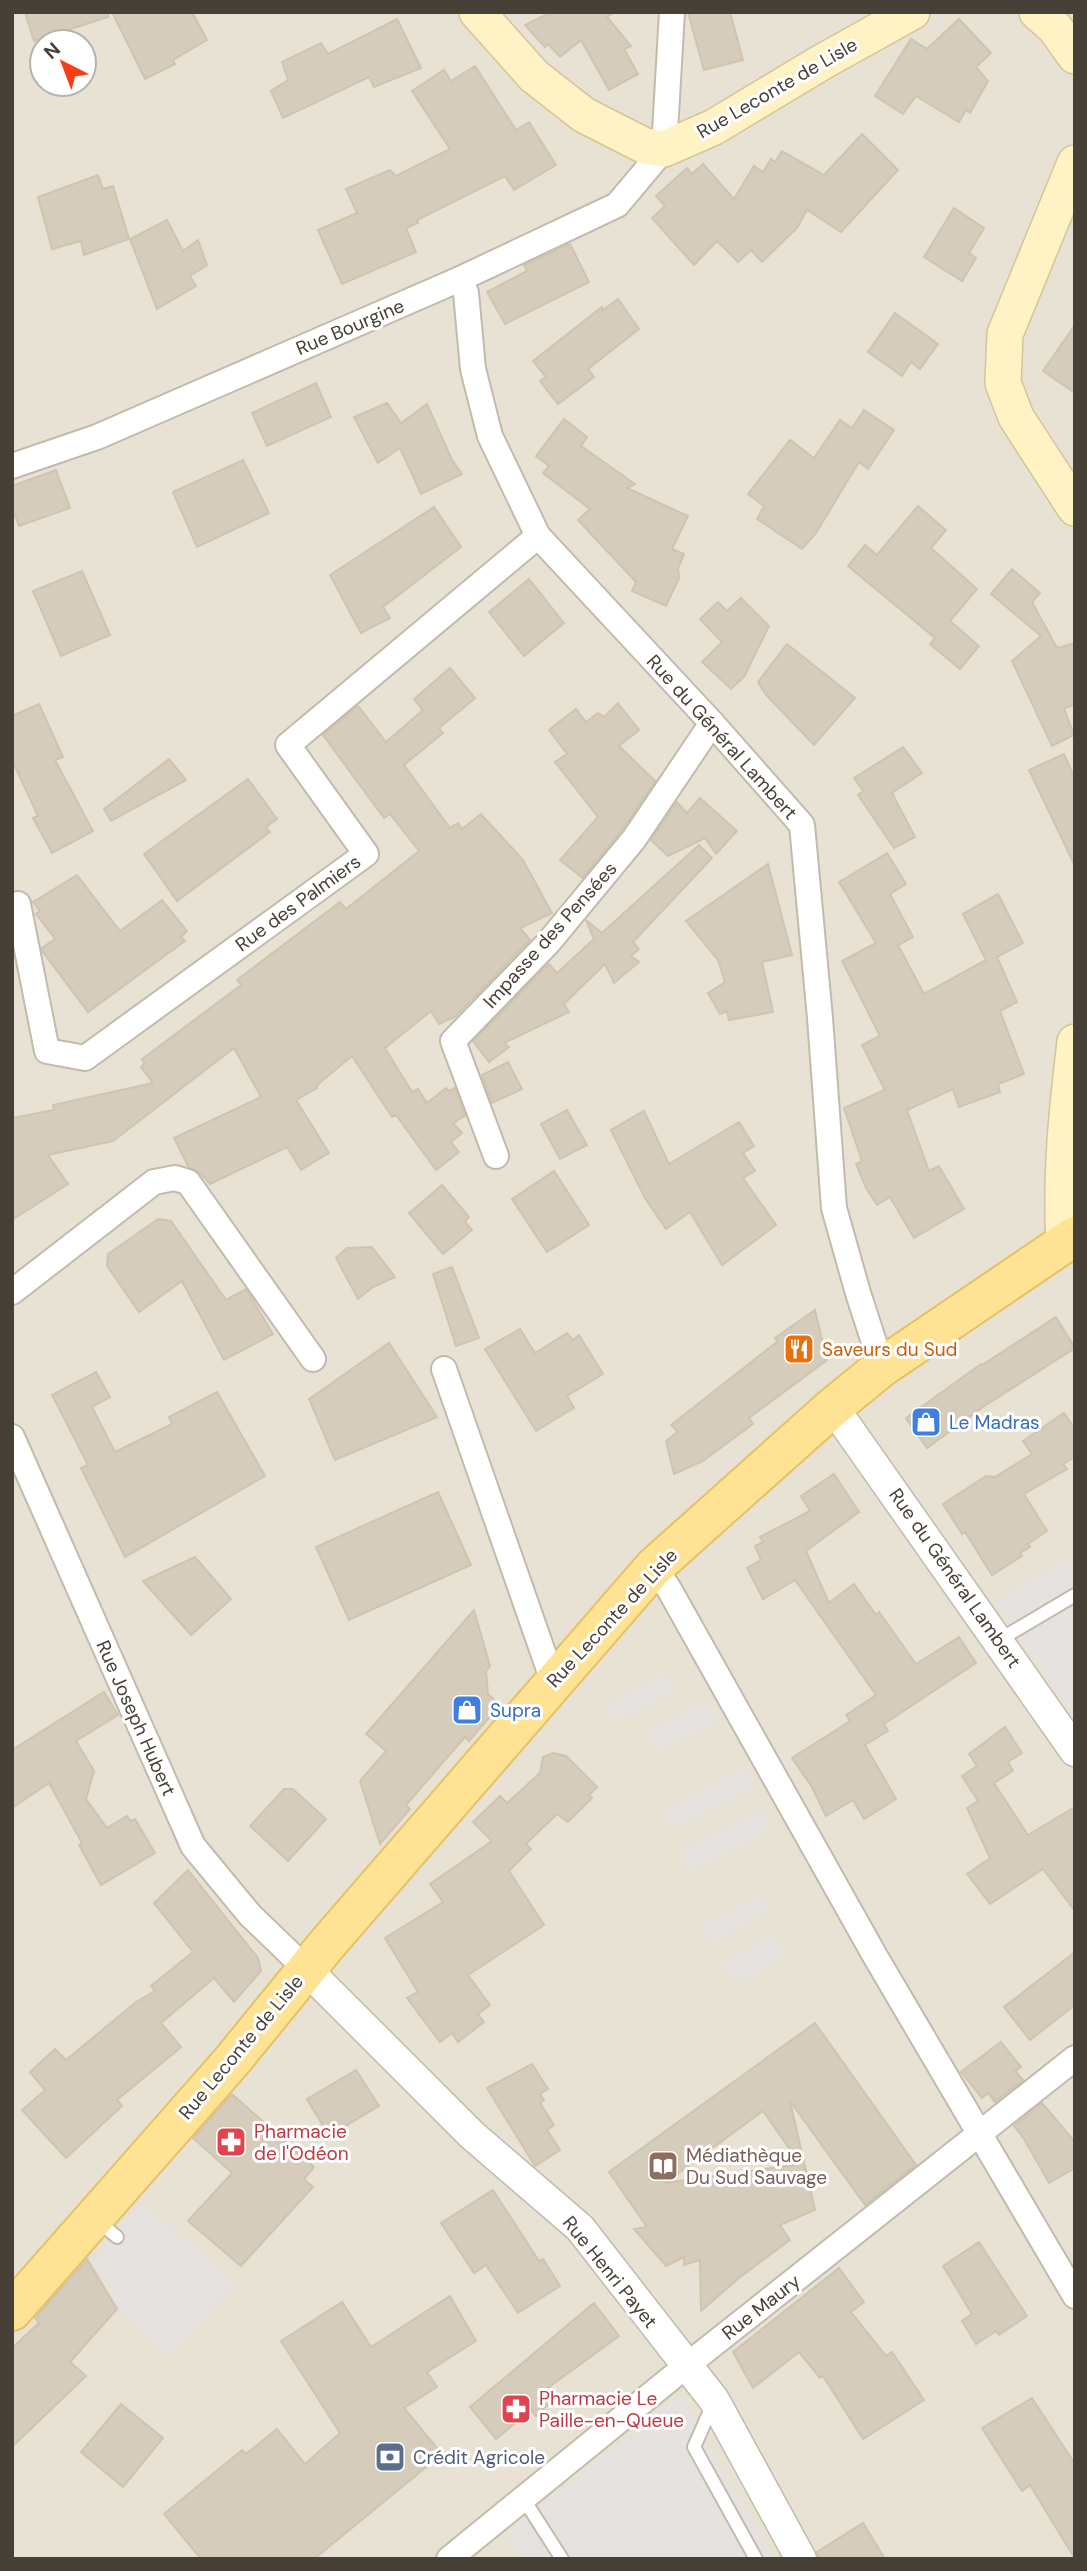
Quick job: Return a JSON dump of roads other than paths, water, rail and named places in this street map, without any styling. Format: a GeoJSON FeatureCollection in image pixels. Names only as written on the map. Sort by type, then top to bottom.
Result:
{"type":"FeatureCollection","features":[{"type":"Feature","properties":{"kind":"main road"},"geometry":{"type":"LineString","coordinates":[[477,12],[534,76],[584,115],[645,146],[664,149]]}},
{"type":"Feature","properties":{"kind":"main road","name":"Rue Leconte de Lisle"},"geometry":{"type":"LineString","coordinates":[[664,149],[714,127],[912,12]]}},
{"type":"Feature","properties":{"kind":"main road"},"geometry":{"type":"LineString","coordinates":[[1037,12],[1055,28],[1075,56]]}},
{"type":"Feature","properties":{"kind":"main road"},"geometry":{"type":"LineString","coordinates":[[1075,163],[1005,334],[1003,383],[1016,417],[1075,508]]}},
{"type":"Feature","properties":{"kind":"main road","name":"Rue Leconte de Lisle"},"geometry":{"type":"LineString","coordinates":[[12,2311],[106,2228],[231,2062],[306,1969],[654,1567],[833,1407],[883,1367],[1069,1239],[1062,1204],[1064,1136],[1075,1042]]}},
{"type":"Feature","properties":{"kind":"street"},"geometry":{"type":"LineString","coordinates":[[664,149],[672,12]]}},
{"type":"Feature","properties":{"kind":"street","name":"Rue Bourgine"},"geometry":{"type":"LineString","coordinates":[[12,466],[97,437],[460,279],[617,205],[664,149]]}},
{"type":"Feature","properties":{"kind":"street","name":"Rue du Général Lambert"},"geometry":{"type":"LineString","coordinates":[[460,279],[466,293],[473,369],[490,436],[538,536],[712,723],[802,825],[834,1208],[883,1367]]}},
{"type":"Feature","properties":{"kind":"street","name":"Rue des Palmiers"},"geometry":{"type":"LineString","coordinates":[[12,906],[18,904],[47,1051],[85,1058],[366,854],[289,745],[538,536]]}},
{"type":"Feature","properties":{"kind":"street","name":"Impasse des Pensées"},"geometry":{"type":"LineString","coordinates":[[496,1156],[453,1041],[548,943],[634,839],[712,723]]}},
{"type":"Feature","properties":{"kind":"street"},"geometry":{"type":"LineString","coordinates":[[12,1292],[154,1182],[174,1178],[188,1182],[313,1359]]}},
{"type":"Feature","properties":{"kind":"street"},"geometry":{"type":"LineString","coordinates":[[444,1369],[553,1681]]}},
{"type":"Feature","properties":{"kind":"street","name":"Rue du Général Lambert"},"geometry":{"type":"LineString","coordinates":[[833,1407],[1075,1751]]}},
{"type":"Feature","properties":{"kind":"street","name":"Rue Joseph Hubert"},"geometry":{"type":"LineString","coordinates":[[12,1437],[23,1493],[192,1846],[250,1915],[306,1969]]}},
{"type":"Feature","properties":{"kind":"street"},"geometry":{"type":"LineString","coordinates":[[654,1567],[875,1956],[1075,2296]]}},
{"type":"Feature","properties":{"kind":"street","name":"Rue Henri Payet"},"geometry":{"type":"LineString","coordinates":[[306,1969],[472,2136],[580,2228],[714,2400],[801,2559]]}},
{"type":"Feature","properties":{"kind":"street","name":"Rue Maury"},"geometry":{"type":"LineString","coordinates":[[449,2559],[686,2366],[1075,2059]]}},
{"type":"Feature","properties":{"kind":"lane"},"geometry":{"type":"LineString","coordinates":[[999,1640],[1075,1595]]}},
{"type":"Feature","properties":{"kind":"lane"},"geometry":{"type":"LineString","coordinates":[[714,2400],[694,2447],[756,2559]]}},
{"type":"Feature","properties":{"kind":"lane"},"geometry":{"type":"LineString","coordinates":[[523,2498],[562,2559]]}},
{"type":"Feature","properties":{"kind":"place","name":"Saveurs du Sud"},"geometry":{"type":"Point","coordinates":[799,1349]}},
{"type":"Feature","properties":{"kind":"place","name":"Le Madras"},"geometry":{"type":"Point","coordinates":[926,1422]}},
{"type":"Feature","properties":{"kind":"place","name":"Supra"},"geometry":{"type":"Point","coordinates":[467,1710]}},
{"type":"Feature","properties":{"kind":"place","name":"Pharmacie de l'Odéon"},"geometry":{"type":"Point","coordinates":[231,2142]}},
{"type":"Feature","properties":{"kind":"place","name":"Médiathèque Du Sud Sauvage"},"geometry":{"type":"Point","coordinates":[663,2166]}},
{"type":"Feature","properties":{"kind":"place","name":"Pharmacie Le Paille-en-Queue"},"geometry":{"type":"Point","coordinates":[516,2409]}},
{"type":"Feature","properties":{"kind":"place","name":"Crédit Agricole"},"geometry":{"type":"Point","coordinates":[390,2457]}}]}
